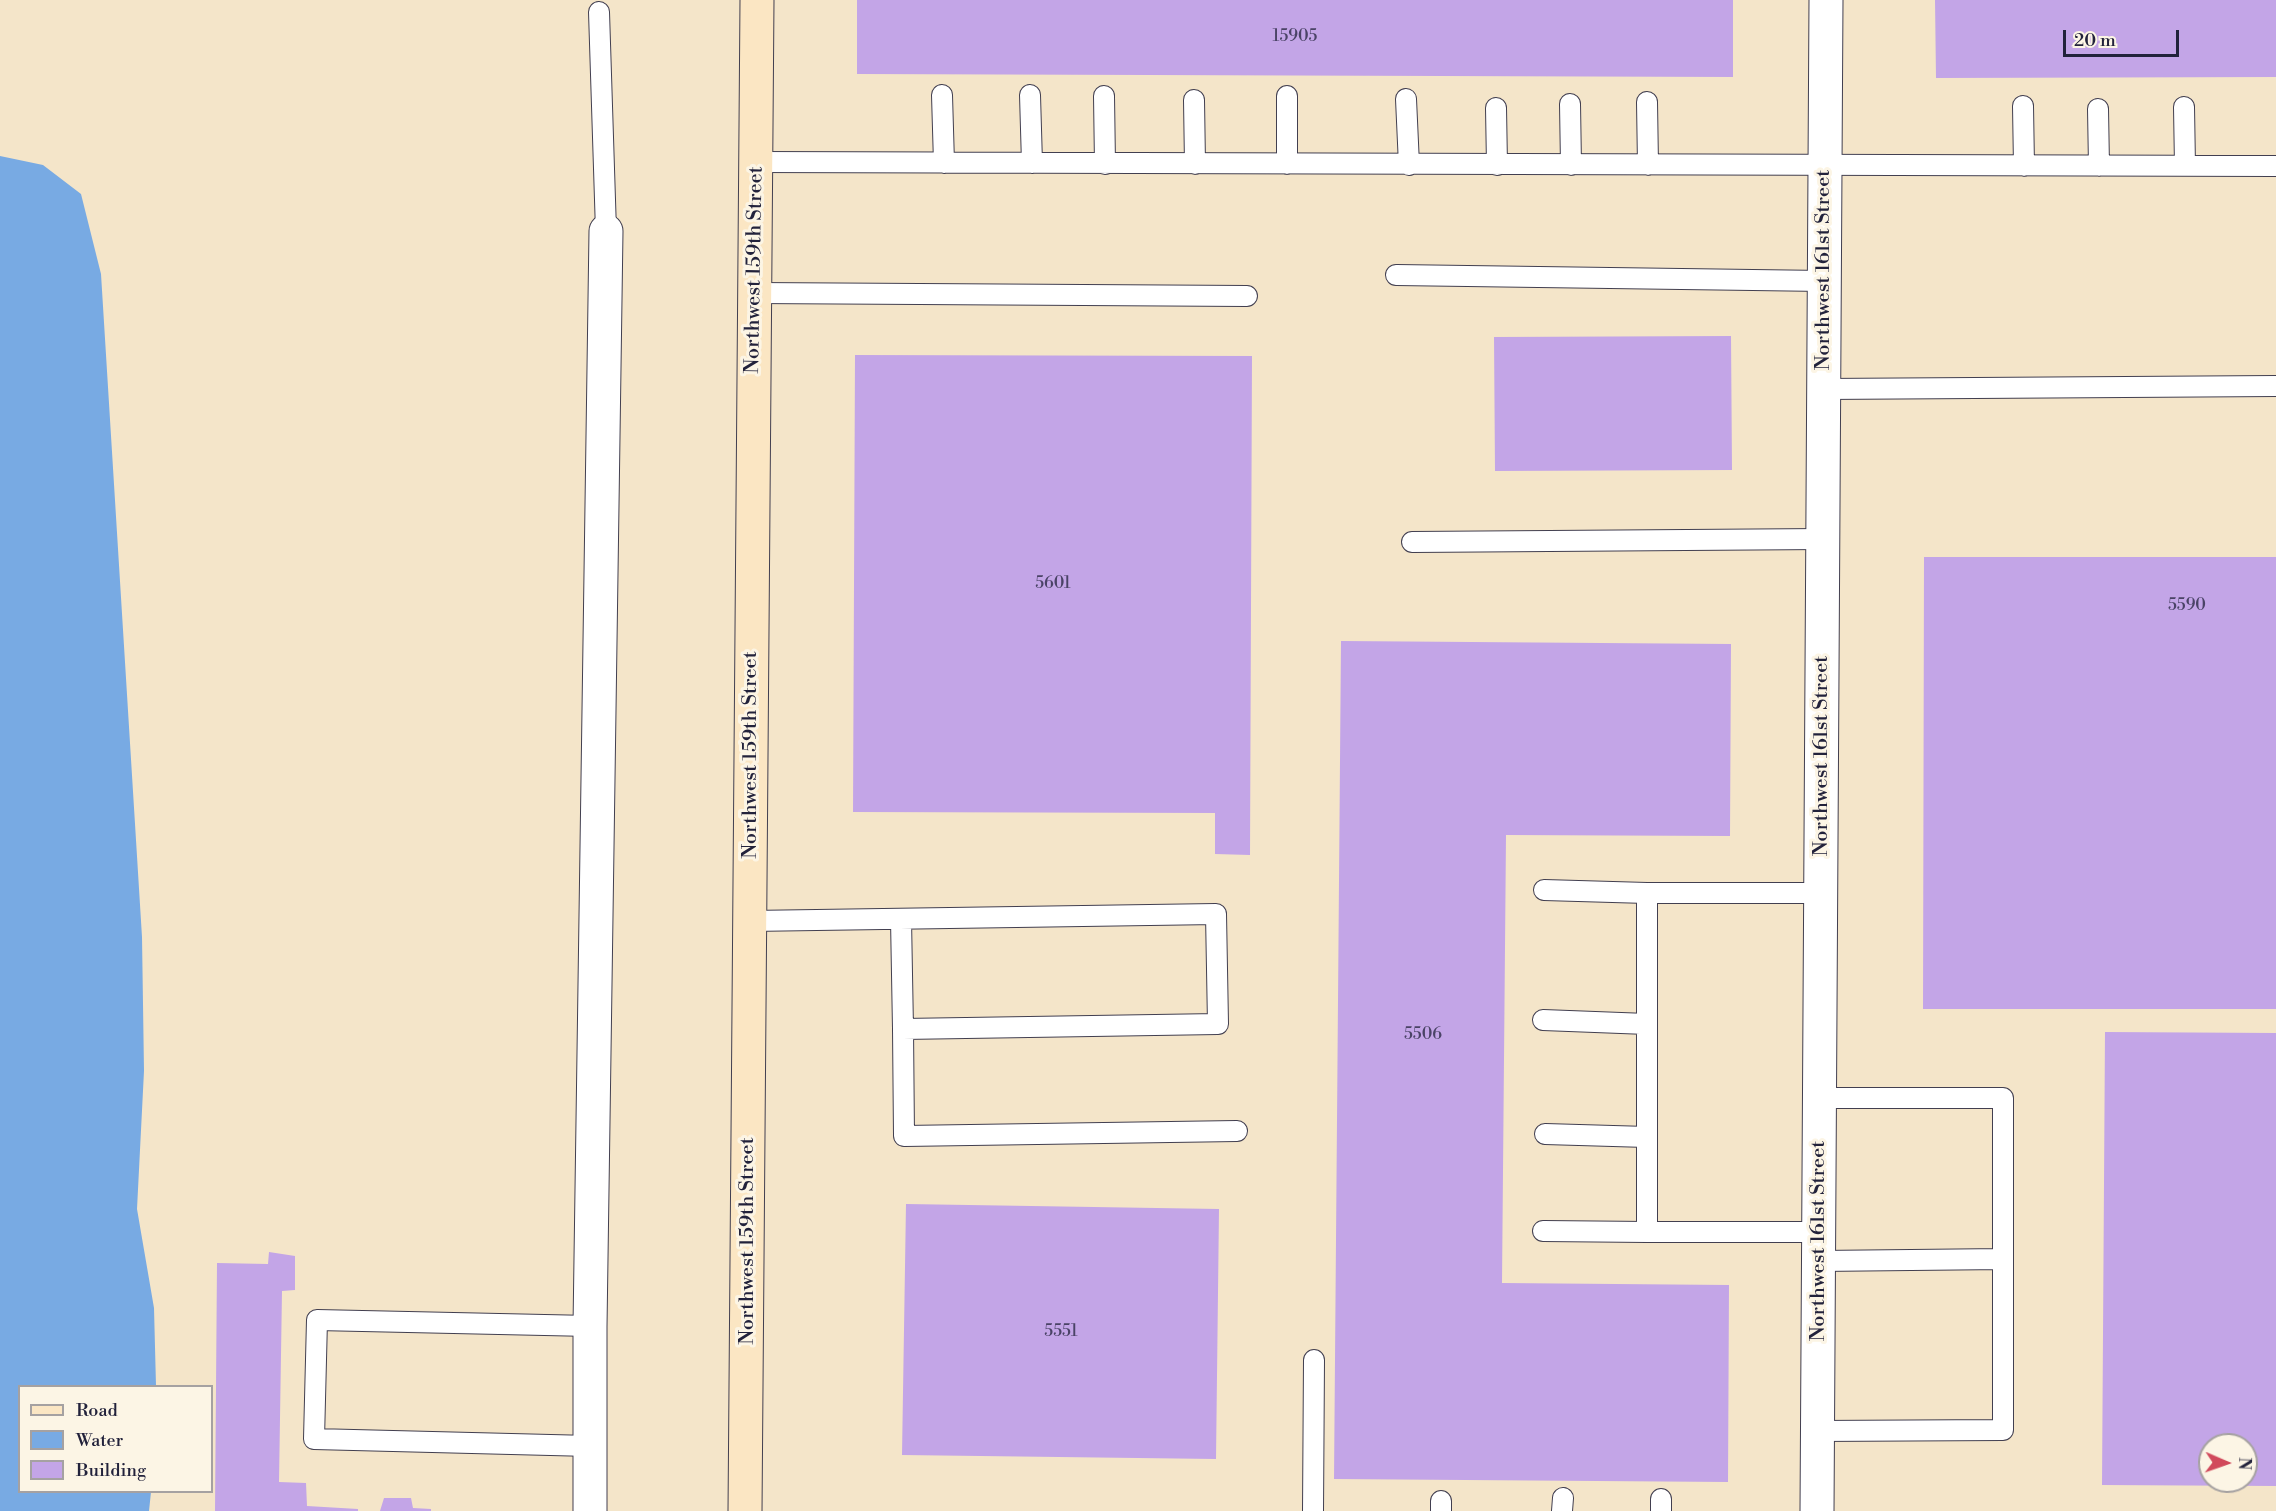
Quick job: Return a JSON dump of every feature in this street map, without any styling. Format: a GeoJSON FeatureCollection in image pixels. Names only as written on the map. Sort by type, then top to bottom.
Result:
{"type":"FeatureCollection","features":[{"type":"Feature","properties":{"kind":"street","name":"Northwest 159th Street"},"geometry":{"type":"LineString","coordinates":[[746,1511],[757,0]]}},
{"type":"Feature","properties":{"kind":"street","name":"Northwest 161st Street"},"geometry":{"type":"LineString","coordinates":[[1817,1511],[1826,0]]}},
{"type":"Feature","properties":{"kind":"street"},"geometry":{"type":"LineString","coordinates":[[590,1511],[590,1326],[606,231]]}},
{"type":"Feature","properties":{"kind":"lane"},"geometry":{"type":"LineString","coordinates":[[599,12],[606,231]]}},
{"type":"Feature","properties":{"kind":"lane"},"geometry":{"type":"LineString","coordinates":[[942,94],[944,163]]}},
{"type":"Feature","properties":{"kind":"lane"},"geometry":{"type":"LineString","coordinates":[[1030,95],[1032,164]]}},
{"type":"Feature","properties":{"kind":"lane"},"geometry":{"type":"LineString","coordinates":[[1104,96],[1105,164]]}},
{"type":"Feature","properties":{"kind":"lane"},"geometry":{"type":"LineString","coordinates":[[1287,96],[1287,164]]}},
{"type":"Feature","properties":{"kind":"lane"},"geometry":{"type":"LineString","coordinates":[[1406,99],[1409,165]]}},
{"type":"Feature","properties":{"kind":"lane"},"geometry":{"type":"LineString","coordinates":[[1194,100],[1195,164]]}},
{"type":"Feature","properties":{"kind":"lane"},"geometry":{"type":"LineString","coordinates":[[1647,102],[1648,165]]}},
{"type":"Feature","properties":{"kind":"lane"},"geometry":{"type":"LineString","coordinates":[[1570,104],[1571,165]]}},
{"type":"Feature","properties":{"kind":"lane"},"geometry":{"type":"LineString","coordinates":[[2023,106],[2024,166]]}},
{"type":"Feature","properties":{"kind":"lane"},"geometry":{"type":"LineString","coordinates":[[2184,107],[2185,166]]}},
{"type":"Feature","properties":{"kind":"lane"},"geometry":{"type":"LineString","coordinates":[[1496,108],[1497,165]]}},
{"type":"Feature","properties":{"kind":"lane"},"geometry":{"type":"LineString","coordinates":[[2098,109],[2099,166]]}},
{"type":"Feature","properties":{"kind":"lane"},"geometry":{"type":"LineString","coordinates":[[756,162],[2276,166]]}},
{"type":"Feature","properties":{"kind":"lane"},"geometry":{"type":"LineString","coordinates":[[1396,275],[1824,281]]}},
{"type":"Feature","properties":{"kind":"lane"},"geometry":{"type":"LineString","coordinates":[[755,293],[1247,296]]}},
{"type":"Feature","properties":{"kind":"lane"},"geometry":{"type":"LineString","coordinates":[[1824,388],[2276,387]]}},
{"type":"Feature","properties":{"kind":"lane"},"geometry":{"type":"LineString","coordinates":[[1412,542],[1823,539]]}},
{"type":"Feature","properties":{"kind":"lane"},"geometry":{"type":"LineString","coordinates":[[1544,890],[1647,893],[1821,893]]}},
{"type":"Feature","properties":{"kind":"lane"},"geometry":{"type":"LineString","coordinates":[[1647,893],[1647,1232]]}},
{"type":"Feature","properties":{"kind":"lane"},"geometry":{"type":"LineString","coordinates":[[750,921],[1216,914],[1218,1024],[903,1029]]}},
{"type":"Feature","properties":{"kind":"lane"},"geometry":{"type":"LineString","coordinates":[[901,919],[904,1136],[1237,1131]]}},
{"type":"Feature","properties":{"kind":"lane"},"geometry":{"type":"LineString","coordinates":[[1543,1020],[1647,1024]]}},
{"type":"Feature","properties":{"kind":"lane"},"geometry":{"type":"LineString","coordinates":[[1817,1431],[2003,1430],[2003,1098],[1820,1098]]}},
{"type":"Feature","properties":{"kind":"lane"},"geometry":{"type":"LineString","coordinates":[[1545,1134],[1647,1137]]}},
{"type":"Feature","properties":{"kind":"lane"},"geometry":{"type":"LineString","coordinates":[[1543,1231],[1647,1232],[2003,1259]]}},
{"type":"Feature","properties":{"kind":"lane"},"geometry":{"type":"LineString","coordinates":[[590,1326],[317,1320],[314,1439],[590,1446]]}},
{"type":"Feature","properties":{"kind":"lane"},"geometry":{"type":"LineString","coordinates":[[1313,1511],[1314,1360]]}},
{"type":"Feature","properties":{"kind":"water"},"geometry":{"type":"Polygon","coordinates":[[[0,156],[43,165],[81,194],[101,274],[142,937],[144,1071],[137,1209],[154,1308],[156,1385],[18,1385],[18,1493],[151,1493],[149,1511],[0,1511],[0,156]]]}},
{"type":"Feature","properties":{"kind":"building"},"geometry":{"type":"Polygon","coordinates":[[[857,0],[1733,0],[1733,77],[857,74],[857,0]]]}},
{"type":"Feature","properties":{"kind":"building"},"geometry":{"type":"Polygon","coordinates":[[[1935,0],[2276,0],[2276,77],[1936,78],[1935,0]]]}},
{"type":"Feature","properties":{"kind":"building"},"geometry":{"type":"Polygon","coordinates":[[[1731,336],[1732,470],[1495,471],[1494,337],[1731,336]]]}},
{"type":"Feature","properties":{"kind":"building"},"geometry":{"type":"Polygon","coordinates":[[[855,355],[1252,356],[1250,855],[1215,854],[1215,813],[853,812],[855,355]]]}},
{"type":"Feature","properties":{"kind":"building"},"geometry":{"type":"Polygon","coordinates":[[[1924,557],[2276,557],[2276,1009],[1923,1009],[1924,557]]]}},
{"type":"Feature","properties":{"kind":"building"},"geometry":{"type":"Polygon","coordinates":[[[1341,641],[1731,644],[1730,836],[1506,835],[1502,1283],[1729,1285],[1728,1482],[1334,1479],[1341,641]]]}},
{"type":"Feature","properties":{"kind":"building"},"geometry":{"type":"Polygon","coordinates":[[[2105,1032],[2276,1033],[2276,1486],[2258,1486],[2258,1433],[2198,1433],[2198,1486],[2102,1485],[2105,1032]]]}},
{"type":"Feature","properties":{"kind":"building"},"geometry":{"type":"Polygon","coordinates":[[[906,1204],[1219,1209],[1216,1459],[902,1455],[906,1204]]]}},
{"type":"Feature","properties":{"kind":"building"},"geometry":{"type":"Polygon","coordinates":[[[269,1252],[295,1256],[295,1290],[282,1291],[279,1482],[306,1483],[307,1506],[358,1509],[358,1511],[215,1511],[217,1263],[268,1264],[269,1252]]]}},
{"type":"Feature","properties":{"kind":"building"},"geometry":{"type":"Polygon","coordinates":[[[384,1498],[411,1498],[413,1508],[431,1509],[431,1511],[380,1511],[384,1498]]]}}]}
